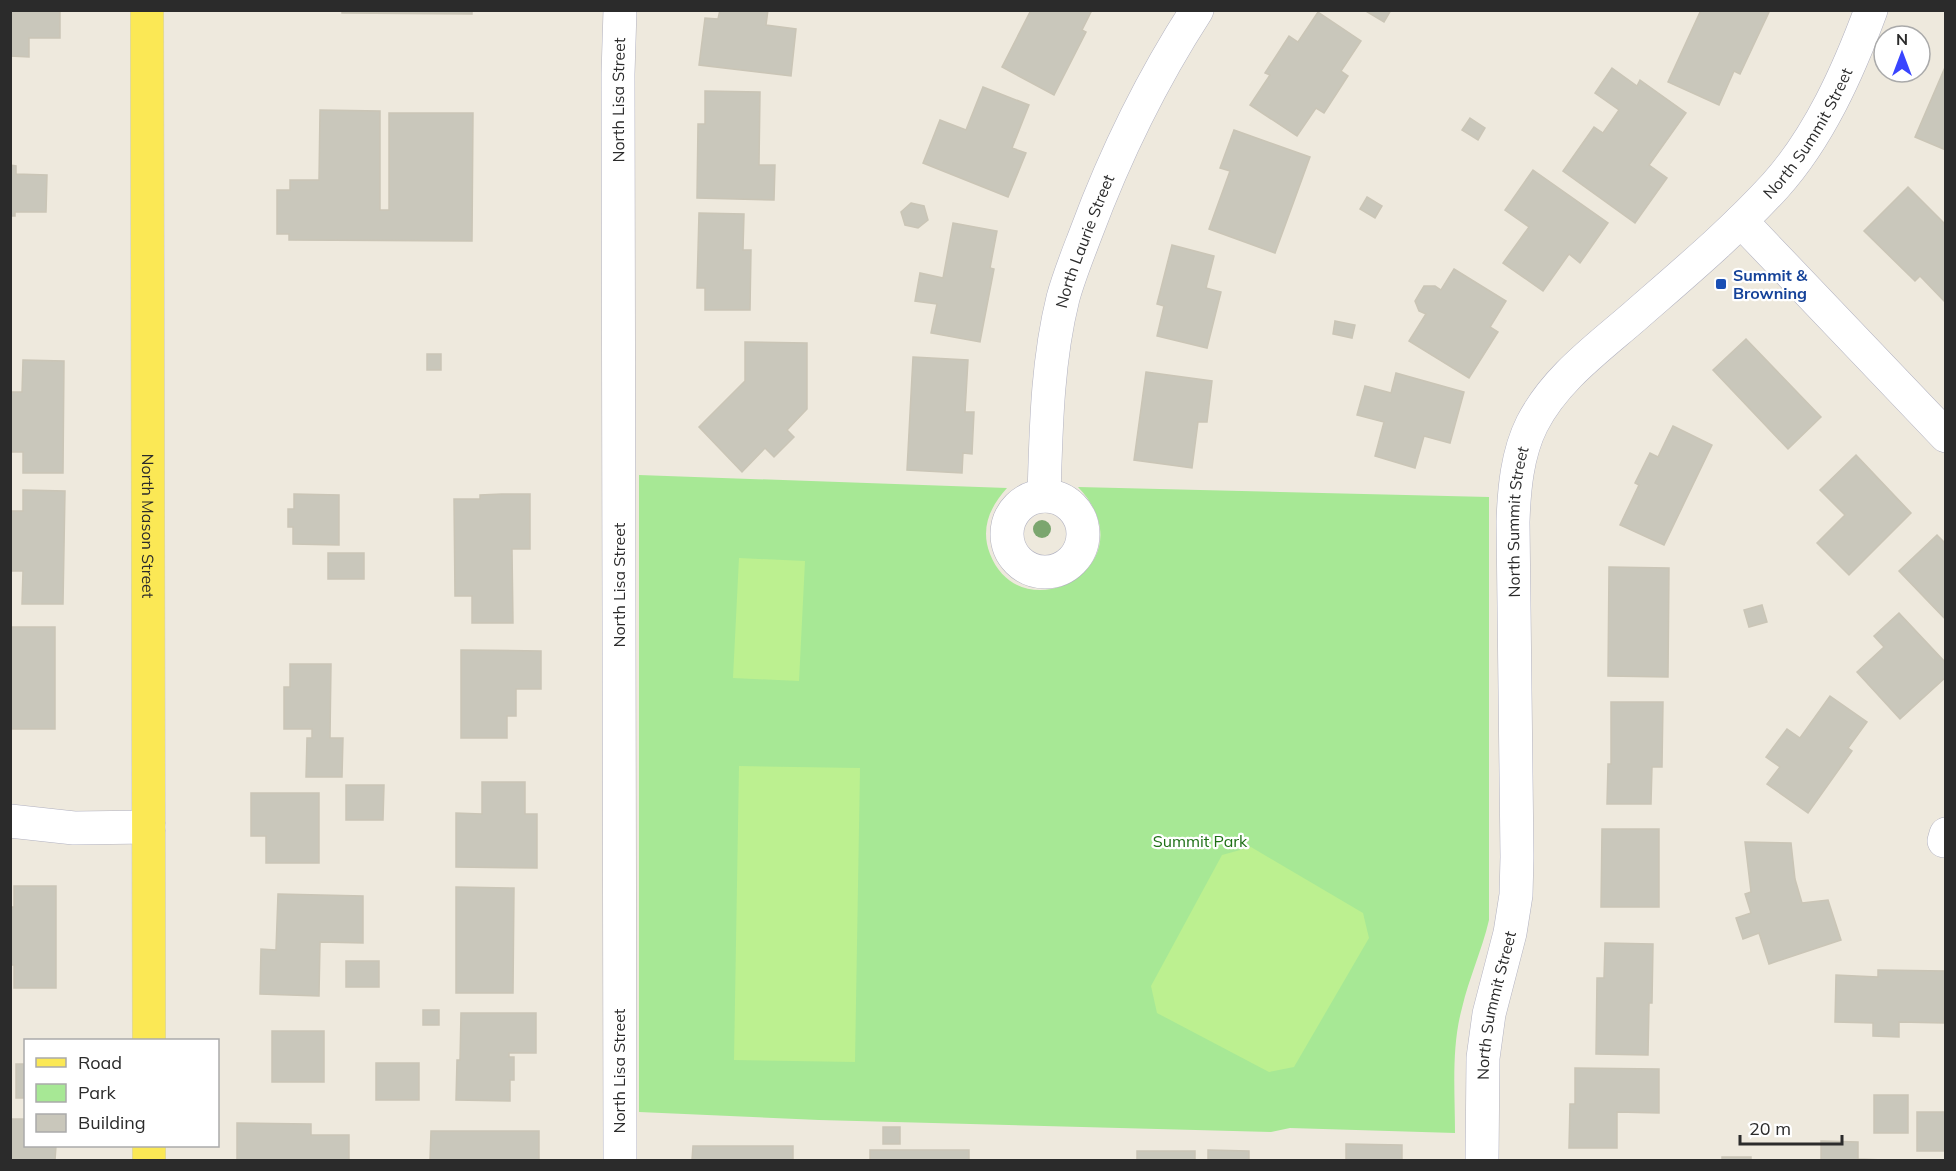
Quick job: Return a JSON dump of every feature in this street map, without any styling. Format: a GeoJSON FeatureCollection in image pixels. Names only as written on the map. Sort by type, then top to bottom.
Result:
{"type":"FeatureCollection","features":[{"type":"Feature","properties":{"kind":"main road","name":"North Mason Street"},"geometry":{"type":"LineString","coordinates":[[147,10],[149,1039]]}},
{"type":"Feature","properties":{"kind":"street","name":"North Lisa Street"},"geometry":{"type":"LineString","coordinates":[[620,10],[618,74],[620,1161]]}},
{"type":"Feature","properties":{"kind":"street","name":"North Laurie Street"},"geometry":{"type":"LineString","coordinates":[[1044,496],[1046,418],[1053,352],[1064,297],[1104,183],[1167,56],[1197,10]]}},
{"type":"Feature","properties":{"kind":"street","name":"North Summit Street"},"geometry":{"type":"LineString","coordinates":[[1482,1161],[1483,1058],[1489,1014],[1510,933],[1516,895],[1513,522],[1514,491],[1520,460],[1531,426],[1564,377],[1692,267],[1776,184],[1803,148],[1841,80],[1871,10]]}},
{"type":"Feature","properties":{"kind":"street"},"geometry":{"type":"LineString","coordinates":[[1741,221],[1946,436]]}},
{"type":"Feature","properties":{"kind":"street"},"geometry":{"type":"LineString","coordinates":[[10,821],[74,828],[148,827]]}},
{"type":"Feature","properties":{"kind":"green space","name":"Summit Park"},"geometry":{"type":"Polygon","coordinates":[[[639,475],[1007,488],[988,518],[987,544],[990,554],[1006,578],[1028,589],[1051,589],[1074,580],[1091,564],[1100,542],[1097,516],[1078,487],[1489,497],[1489,920],[1465,997],[1456,1039],[1455,1133],[1290,1128],[1271,1132],[819,1120],[639,1112],[639,475]]]}},
{"type":"Feature","properties":{"kind":"green space"},"geometry":{"type":"Polygon","coordinates":[[[739,558],[805,561],[799,681],[733,678],[739,558]]]}},
{"type":"Feature","properties":{"kind":"green space"},"geometry":{"type":"Polygon","coordinates":[[[739,766],[860,768],[855,1062],[734,1060],[739,766]]]}},
{"type":"Feature","properties":{"kind":"green space"},"geometry":{"type":"Polygon","coordinates":[[[1251,847],[1363,913],[1369,938],[1294,1067],[1269,1072],[1157,1013],[1151,986],[1222,855],[1251,847]]]}},
{"type":"Feature","properties":{"kind":"building"},"geometry":{"type":"Polygon","coordinates":[[[10,10],[60,10],[60,38],[29,38],[29,57],[10,56],[10,10]]]}},
{"type":"Feature","properties":{"kind":"building"},"geometry":{"type":"Polygon","coordinates":[[[342,10],[472,10],[472,14],[342,13],[342,10]]]}},
{"type":"Feature","properties":{"kind":"building"},"geometry":{"type":"Polygon","coordinates":[[[720,10],[768,10],[766,25],[796,29],[791,76],[699,65],[705,18],[718,19],[720,10]]]}},
{"type":"Feature","properties":{"kind":"building"},"geometry":{"type":"Polygon","coordinates":[[[1031,10],[1092,10],[1082,30],[1086,32],[1054,95],[1002,67],[1031,10]]]}},
{"type":"Feature","properties":{"kind":"building"},"geometry":{"type":"Polygon","coordinates":[[[1364,10],[1391,10],[1384,22],[1364,10]]]}},
{"type":"Feature","properties":{"kind":"building"},"geometry":{"type":"Polygon","coordinates":[[[1701,10],[1770,10],[1740,74],[1734,71],[1719,105],[1668,82],[1701,10]]]}},
{"type":"Feature","properties":{"kind":"building"},"geometry":{"type":"Polygon","coordinates":[[[1318,12],[1361,41],[1341,71],[1348,76],[1324,113],[1316,108],[1297,136],[1250,105],[1270,75],[1265,73],[1289,36],[1298,42],[1318,12]]]}},
{"type":"Feature","properties":{"kind":"building"},"geometry":{"type":"Polygon","coordinates":[[[1946,65],[1946,150],[1915,137],[1946,65]]]}},
{"type":"Feature","properties":{"kind":"building"},"geometry":{"type":"Polygon","coordinates":[[[1612,68],[1637,86],[1640,80],[1686,113],[1649,165],[1667,178],[1635,223],[1563,171],[1594,127],[1603,133],[1619,110],[1595,93],[1612,68]]]}},
{"type":"Feature","properties":{"kind":"building"},"geometry":{"type":"Polygon","coordinates":[[[983,87],[1029,105],[1012,148],[1026,153],[1008,197],[923,163],[940,120],[966,130],[983,87]]]}},
{"type":"Feature","properties":{"kind":"building"},"geometry":{"type":"Polygon","coordinates":[[[705,91],[760,92],[759,165],[775,165],[774,200],[697,198],[698,124],[705,124],[705,91]]]}},
{"type":"Feature","properties":{"kind":"building"},"geometry":{"type":"Polygon","coordinates":[[[320,110],[380,111],[380,210],[389,210],[389,113],[473,113],[472,241],[289,240],[289,234],[277,234],[277,190],[290,190],[290,180],[319,180],[320,110]]]}},
{"type":"Feature","properties":{"kind":"building"},"geometry":{"type":"Polygon","coordinates":[[[1470,118],[1485,128],[1478,140],[1462,130],[1470,118]]]}},
{"type":"Feature","properties":{"kind":"building"},"geometry":{"type":"Polygon","coordinates":[[[1234,130],[1310,157],[1275,253],[1209,229],[1230,171],[1220,168],[1234,130]]]}},
{"type":"Feature","properties":{"kind":"building"},"geometry":{"type":"Polygon","coordinates":[[[10,165],[16,166],[16,174],[47,175],[46,212],[15,212],[15,216],[10,216],[10,165]]]}},
{"type":"Feature","properties":{"kind":"building"},"geometry":{"type":"Polygon","coordinates":[[[1533,170],[1608,223],[1580,263],[1569,254],[1543,291],[1503,263],[1529,227],[1505,210],[1533,170]]]}},
{"type":"Feature","properties":{"kind":"building"},"geometry":{"type":"Polygon","coordinates":[[[1908,187],[1946,225],[1946,299],[1944,301],[1920,276],[1915,281],[1864,231],[1908,187]]]}},
{"type":"Feature","properties":{"kind":"building"},"geometry":{"type":"Polygon","coordinates":[[[1367,197],[1382,206],[1375,218],[1360,209],[1367,197]]]}},
{"type":"Feature","properties":{"kind":"building"},"geometry":{"type":"Polygon","coordinates":[[[911,203],[924,206],[928,220],[918,228],[905,225],[901,212],[911,203]]]}},
{"type":"Feature","properties":{"kind":"building"},"geometry":{"type":"Polygon","coordinates":[[[699,213],[744,214],[743,250],[751,250],[750,310],[705,310],[705,288],[697,288],[699,213]]]}},
{"type":"Feature","properties":{"kind":"building"},"geometry":{"type":"Polygon","coordinates":[[[953,223],[997,231],[990,268],[994,269],[980,342],[931,333],[937,304],[915,301],[920,273],[943,278],[953,223]]]}},
{"type":"Feature","properties":{"kind":"building"},"geometry":{"type":"Polygon","coordinates":[[[1172,245],[1214,256],[1206,288],[1221,292],[1207,348],[1157,336],[1164,306],[1157,304],[1172,245]]]}},
{"type":"Feature","properties":{"kind":"building"},"geometry":{"type":"Polygon","coordinates":[[[1454,269],[1506,301],[1490,327],[1498,332],[1469,378],[1409,341],[1426,314],[1419,311],[1415,301],[1424,286],[1435,286],[1441,290],[1454,269]]]}},
{"type":"Feature","properties":{"kind":"building"},"geometry":{"type":"Polygon","coordinates":[[[1335,321],[1355,325],[1352,338],[1333,334],[1335,321]]]}},
{"type":"Feature","properties":{"kind":"building"},"geometry":{"type":"Polygon","coordinates":[[[1746,339],[1821,417],[1788,449],[1713,370],[1746,339]]]}},
{"type":"Feature","properties":{"kind":"building"},"geometry":{"type":"Polygon","coordinates":[[[745,342],[807,343],[807,409],[787,430],[794,437],[774,457],[765,448],[742,472],[699,427],[745,381],[745,342]]]}},
{"type":"Feature","properties":{"kind":"building"},"geometry":{"type":"Polygon","coordinates":[[[427,354],[441,354],[441,370],[427,370],[427,354]]]}},
{"type":"Feature","properties":{"kind":"building"},"geometry":{"type":"Polygon","coordinates":[[[913,357],[968,360],[965,412],[974,412],[972,454],[963,453],[962,473],[907,470],[913,357]]]}},
{"type":"Feature","properties":{"kind":"building"},"geometry":{"type":"Polygon","coordinates":[[[23,360],[64,361],[63,473],[23,473],[23,452],[10,452],[10,392],[22,392],[23,360]]]}},
{"type":"Feature","properties":{"kind":"building"},"geometry":{"type":"Polygon","coordinates":[[[1146,372],[1212,381],[1207,422],[1198,422],[1192,468],[1134,460],[1146,372]]]}},
{"type":"Feature","properties":{"kind":"building"},"geometry":{"type":"Polygon","coordinates":[[[1396,373],[1464,392],[1450,443],[1424,436],[1415,468],[1375,456],[1384,422],[1357,415],[1365,386],[1391,393],[1396,373]]]}},
{"type":"Feature","properties":{"kind":"building"},"geometry":{"type":"Polygon","coordinates":[[[1673,426],[1712,445],[1664,545],[1620,525],[1639,485],[1635,483],[1650,453],[1658,457],[1673,426]]]}},
{"type":"Feature","properties":{"kind":"building"},"geometry":{"type":"Polygon","coordinates":[[[1856,455],[1911,513],[1849,575],[1817,543],[1845,515],[1820,490],[1856,455]]]}},
{"type":"Feature","properties":{"kind":"building"},"geometry":{"type":"Polygon","coordinates":[[[23,490],[65,491],[63,604],[22,604],[23,571],[10,571],[10,511],[23,511],[23,490]]]}},
{"type":"Feature","properties":{"kind":"building"},"geometry":{"type":"Polygon","coordinates":[[[294,494],[339,495],[339,545],[293,544],[293,527],[288,527],[288,509],[294,509],[294,494]]]}},
{"type":"Feature","properties":{"kind":"building"},"geometry":{"type":"Polygon","coordinates":[[[530,494],[530,549],[512,549],[513,623],[472,623],[472,596],[455,596],[454,499],[480,499],[480,495],[530,494]]]}},
{"type":"Feature","properties":{"kind":"building"},"geometry":{"type":"Polygon","coordinates":[[[1937,535],[1946,544],[1946,620],[1899,571],[1937,535]]]}},
{"type":"Feature","properties":{"kind":"building"},"geometry":{"type":"Polygon","coordinates":[[[328,553],[364,553],[364,579],[328,579],[328,553]]]}},
{"type":"Feature","properties":{"kind":"building"},"geometry":{"type":"Polygon","coordinates":[[[1609,567],[1669,568],[1668,677],[1608,676],[1609,567]]]}},
{"type":"Feature","properties":{"kind":"building"},"geometry":{"type":"Polygon","coordinates":[[[1762,605],[1767,622],[1749,627],[1744,610],[1762,605]]]}},
{"type":"Feature","properties":{"kind":"building"},"geometry":{"type":"Polygon","coordinates":[[[1899,613],[1946,663],[1946,677],[1900,719],[1857,672],[1884,647],[1874,636],[1899,613]]]}},
{"type":"Feature","properties":{"kind":"building"},"geometry":{"type":"Polygon","coordinates":[[[10,627],[55,627],[55,729],[10,729],[10,627]]]}},
{"type":"Feature","properties":{"kind":"building"},"geometry":{"type":"Polygon","coordinates":[[[461,650],[541,651],[541,689],[516,689],[516,716],[507,716],[507,738],[461,738],[461,650]]]}},
{"type":"Feature","properties":{"kind":"building"},"geometry":{"type":"Polygon","coordinates":[[[290,664],[331,664],[330,738],[343,738],[342,777],[306,777],[307,738],[312,738],[312,729],[284,729],[284,687],[290,687],[290,664]]]}},
{"type":"Feature","properties":{"kind":"building"},"geometry":{"type":"Polygon","coordinates":[[[1830,696],[1867,722],[1848,748],[1852,751],[1808,813],[1767,784],[1780,767],[1766,757],[1787,729],[1800,738],[1830,696]]]}},
{"type":"Feature","properties":{"kind":"building"},"geometry":{"type":"Polygon","coordinates":[[[1611,702],[1663,702],[1662,767],[1652,767],[1651,804],[1607,804],[1608,764],[1611,764],[1611,702]]]}},
{"type":"Feature","properties":{"kind":"building"},"geometry":{"type":"Polygon","coordinates":[[[482,782],[525,782],[525,814],[537,814],[537,868],[456,867],[456,813],[482,814],[482,782]]]}},
{"type":"Feature","properties":{"kind":"building"},"geometry":{"type":"Polygon","coordinates":[[[346,785],[384,785],[383,820],[346,820],[346,785]]]}},
{"type":"Feature","properties":{"kind":"building"},"geometry":{"type":"Polygon","coordinates":[[[251,793],[319,793],[319,863],[266,863],[266,836],[251,836],[251,793]]]}},
{"type":"Feature","properties":{"kind":"building"},"geometry":{"type":"Polygon","coordinates":[[[1602,829],[1659,829],[1659,907],[1601,907],[1602,829]]]}},
{"type":"Feature","properties":{"kind":"building"},"geometry":{"type":"Polygon","coordinates":[[[1745,842],[1791,843],[1795,879],[1802,903],[1828,900],[1841,940],[1769,964],[1759,933],[1743,939],[1736,918],[1751,913],[1745,894],[1751,892],[1745,842]]]}},
{"type":"Feature","properties":{"kind":"building"},"geometry":{"type":"Polygon","coordinates":[[[14,886],[56,886],[56,988],[14,988],[14,965],[10,965],[10,907],[14,907],[14,886]]]}},
{"type":"Feature","properties":{"kind":"building"},"geometry":{"type":"Polygon","coordinates":[[[456,887],[514,888],[513,993],[456,993],[456,887]]]}},
{"type":"Feature","properties":{"kind":"building"},"geometry":{"type":"Polygon","coordinates":[[[278,894],[363,896],[363,943],[320,942],[319,996],[260,994],[261,949],[276,950],[278,894]]]}},
{"type":"Feature","properties":{"kind":"building"},"geometry":{"type":"Polygon","coordinates":[[[1605,943],[1653,944],[1648,1055],[1596,1054],[1597,978],[1604,978],[1605,943]]]}},
{"type":"Feature","properties":{"kind":"building"},"geometry":{"type":"Polygon","coordinates":[[[346,961],[379,961],[379,987],[346,987],[346,961]]]}},
{"type":"Feature","properties":{"kind":"building"},"geometry":{"type":"Polygon","coordinates":[[[1878,970],[1945,971],[1944,1023],[1899,1022],[1899,1037],[1873,1036],[1873,1023],[1835,1022],[1836,975],[1878,977],[1878,970]]]}},
{"type":"Feature","properties":{"kind":"building"},"geometry":{"type":"Polygon","coordinates":[[[423,1010],[439,1010],[439,1025],[423,1025],[423,1010]]]}},
{"type":"Feature","properties":{"kind":"building"},"geometry":{"type":"Polygon","coordinates":[[[461,1013],[536,1013],[536,1053],[509,1053],[509,1057],[514,1057],[514,1080],[510,1080],[510,1101],[456,1100],[461,1013]]]}},
{"type":"Feature","properties":{"kind":"building"},"geometry":{"type":"Polygon","coordinates":[[[272,1031],[324,1031],[324,1082],[272,1082],[272,1031]]]}},
{"type":"Feature","properties":{"kind":"building"},"geometry":{"type":"Polygon","coordinates":[[[376,1063],[419,1063],[419,1100],[376,1100],[376,1063]]]}},
{"type":"Feature","properties":{"kind":"building"},"geometry":{"type":"Polygon","coordinates":[[[16,1064],[24,1064],[24,1098],[16,1098],[16,1064]]]}},
{"type":"Feature","properties":{"kind":"building"},"geometry":{"type":"Polygon","coordinates":[[[1575,1068],[1659,1069],[1659,1113],[1617,1112],[1617,1148],[1569,1148],[1570,1104],[1575,1104],[1575,1068]]]}},
{"type":"Feature","properties":{"kind":"building"},"geometry":{"type":"Polygon","coordinates":[[[1874,1095],[1908,1095],[1908,1133],[1874,1133],[1874,1095]]]}},
{"type":"Feature","properties":{"kind":"building"},"geometry":{"type":"Polygon","coordinates":[[[1917,1112],[1946,1112],[1946,1151],[1917,1151],[1917,1112]]]}},
{"type":"Feature","properties":{"kind":"building"},"geometry":{"type":"Polygon","coordinates":[[[10,1119],[24,1119],[24,1147],[56,1147],[55,1160],[10,1160],[10,1119]]]}},
{"type":"Feature","properties":{"kind":"building"},"geometry":{"type":"Polygon","coordinates":[[[237,1123],[311,1124],[311,1135],[349,1135],[349,1160],[237,1160],[237,1123]]]}},
{"type":"Feature","properties":{"kind":"building"},"geometry":{"type":"Polygon","coordinates":[[[883,1127],[900,1127],[900,1144],[883,1144],[883,1127]]]}},
{"type":"Feature","properties":{"kind":"building"},"geometry":{"type":"Polygon","coordinates":[[[431,1131],[539,1131],[539,1160],[430,1160],[431,1131]]]}},
{"type":"Feature","properties":{"kind":"building"},"geometry":{"type":"Polygon","coordinates":[[[1821,1141],[1858,1142],[1858,1159],[1884,1160],[1821,1160],[1821,1141]]]}},
{"type":"Feature","properties":{"kind":"building"},"geometry":{"type":"Polygon","coordinates":[[[1346,1144],[1402,1145],[1402,1160],[1346,1160],[1346,1144]]]}},
{"type":"Feature","properties":{"kind":"building"},"geometry":{"type":"Polygon","coordinates":[[[693,1146],[793,1146],[793,1160],[692,1160],[693,1146]]]}},
{"type":"Feature","properties":{"kind":"building"},"geometry":{"type":"Polygon","coordinates":[[[870,1150],[969,1150],[969,1160],[870,1160],[870,1150]]]}},
{"type":"Feature","properties":{"kind":"building"},"geometry":{"type":"Polygon","coordinates":[[[1208,1150],[1249,1151],[1249,1160],[1208,1160],[1208,1150]]]}},
{"type":"Feature","properties":{"kind":"building"},"geometry":{"type":"Polygon","coordinates":[[[1137,1151],[1195,1151],[1195,1160],[1137,1160],[1137,1151]]]}},
{"type":"Feature","properties":{"kind":"building"},"geometry":{"type":"Polygon","coordinates":[[[1722,1157],[1751,1157],[1751,1160],[1722,1160],[1722,1157]]]}},
{"type":"Feature","properties":{"kind":"place","name":"Summit & Browning"},"geometry":{"type":"Point","coordinates":[1721,284]}}]}
